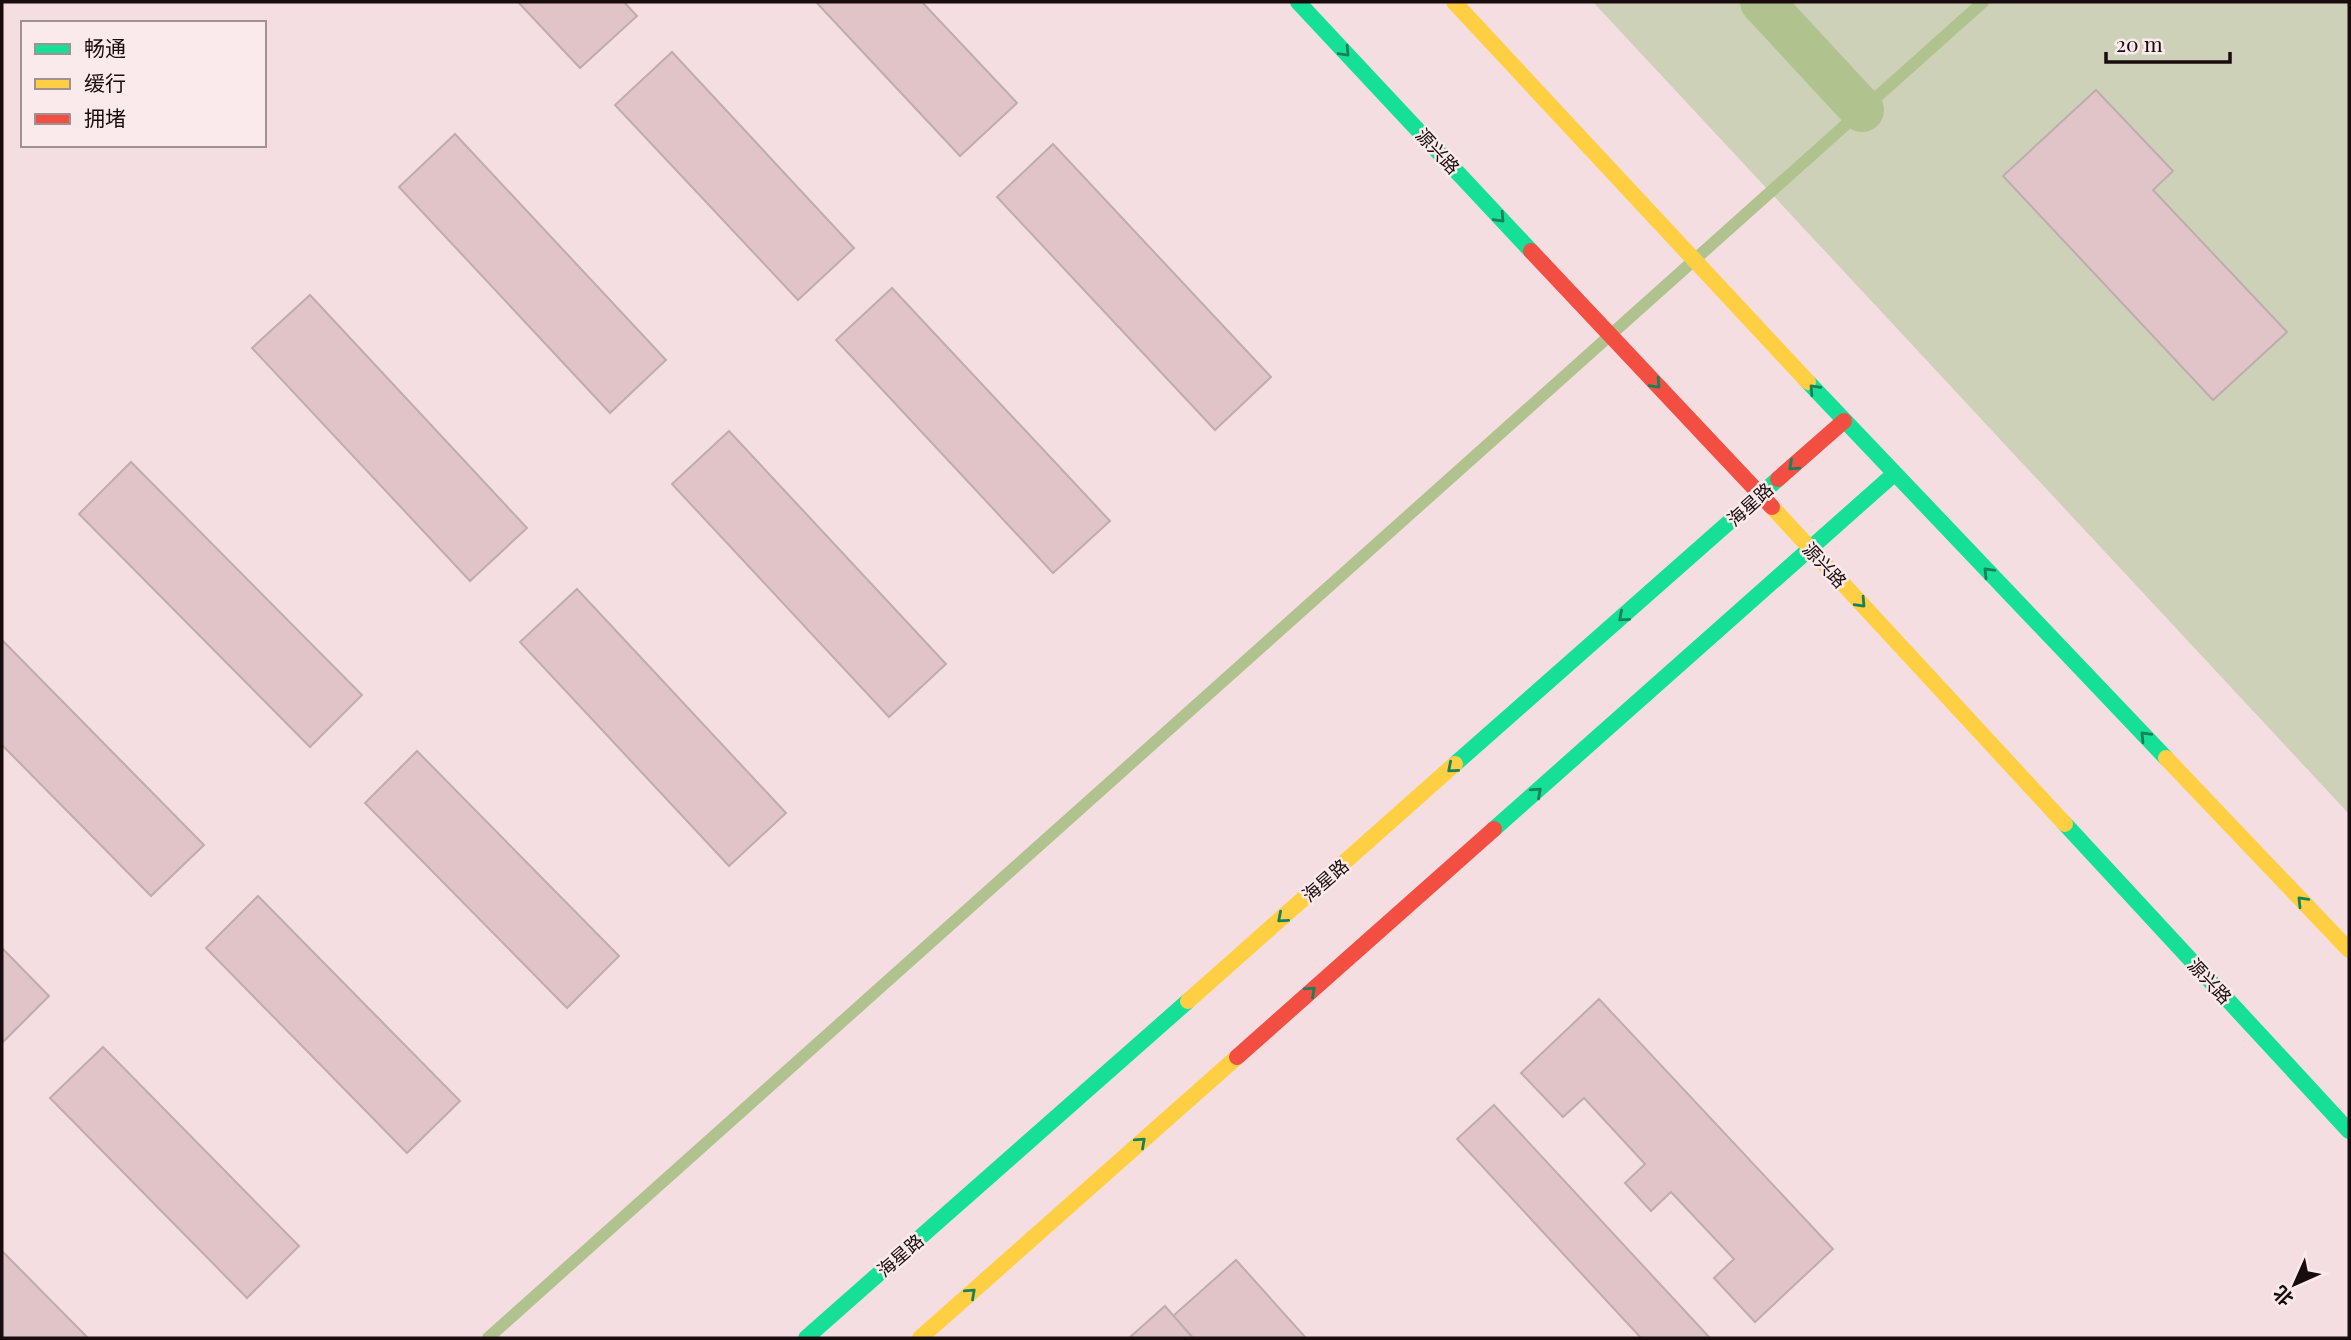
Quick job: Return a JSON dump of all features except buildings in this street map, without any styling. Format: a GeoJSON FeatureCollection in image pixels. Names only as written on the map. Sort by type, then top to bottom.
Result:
{"type":"FeatureCollection","features":[{"type":"Feature","properties":{"kind":"main road","name":"源兴路"},"geometry":{"type":"LineString","coordinates":[[1298,2],[1811,549],[2349,1131]]}},
{"type":"Feature","properties":{"kind":"main road"},"geometry":{"type":"LineString","coordinates":[[1454,2],[1894,474],[2349,950]]}},
{"type":"Feature","properties":{"kind":"main road","name":"海星路"},"geometry":{"type":"LineString","coordinates":[[806,1338],[1844,421]]}},
{"type":"Feature","properties":{"kind":"main road"},"geometry":{"type":"LineString","coordinates":[[920,1338],[1894,474]]}},
{"type":"Feature","properties":{"kind":"green space"},"geometry":{"type":"Polygon","coordinates":[[[1593,2],[2349,2],[2349,814],[1593,2]]]}},
{"type":"Feature","properties":{"kind":"waterway"},"geometry":{"type":"LineString","coordinates":[[1762,2],[1862,110]]}},
{"type":"Feature","properties":{"kind":"waterway"},"geometry":{"type":"LineString","coordinates":[[488,1338],[1983,2]]}},
{"type":"Feature","properties":{"kind":"traffic: fast"},"geometry":{"type":"LineString","coordinates":[[1298,2],[1531,251]]}},
{"type":"Feature","properties":{"kind":"traffic: fast"},"geometry":{"type":"LineString","coordinates":[[1808,382],[2166,758]]}},
{"type":"Feature","properties":{"kind":"traffic: fast"},"geometry":{"type":"LineString","coordinates":[[1494,829],[1894,474]]}},
{"type":"Feature","properties":{"kind":"traffic: fast"},"geometry":{"type":"LineString","coordinates":[[1455,764],[1778,479]]}},
{"type":"Feature","properties":{"kind":"traffic: fast"},"geometry":{"type":"LineString","coordinates":[[2065,824],[2349,1131]]}},
{"type":"Feature","properties":{"kind":"traffic: fast"},"geometry":{"type":"LineString","coordinates":[[806,1338],[1188,1001]]}},
{"type":"Feature","properties":{"kind":"traffic: slow"},"geometry":{"type":"LineString","coordinates":[[1454,2],[1808,382]]}},
{"type":"Feature","properties":{"kind":"traffic: slow"},"geometry":{"type":"LineString","coordinates":[[1772,507],[2065,824]]}},
{"type":"Feature","properties":{"kind":"traffic: slow"},"geometry":{"type":"LineString","coordinates":[[2166,758],[2349,950]]}},
{"type":"Feature","properties":{"kind":"traffic: slow"},"geometry":{"type":"LineString","coordinates":[[1188,1001],[1455,764]]}},
{"type":"Feature","properties":{"kind":"traffic: slow"},"geometry":{"type":"LineString","coordinates":[[920,1338],[1237,1057]]}},
{"type":"Feature","properties":{"kind":"traffic: jam"},"geometry":{"type":"LineString","coordinates":[[1531,251],[1772,507]]}},
{"type":"Feature","properties":{"kind":"traffic: jam"},"geometry":{"type":"LineString","coordinates":[[1778,479],[1844,421]]}},
{"type":"Feature","properties":{"kind":"traffic: jam"},"geometry":{"type":"LineString","coordinates":[[1237,1057],[1494,829]]}}]}
